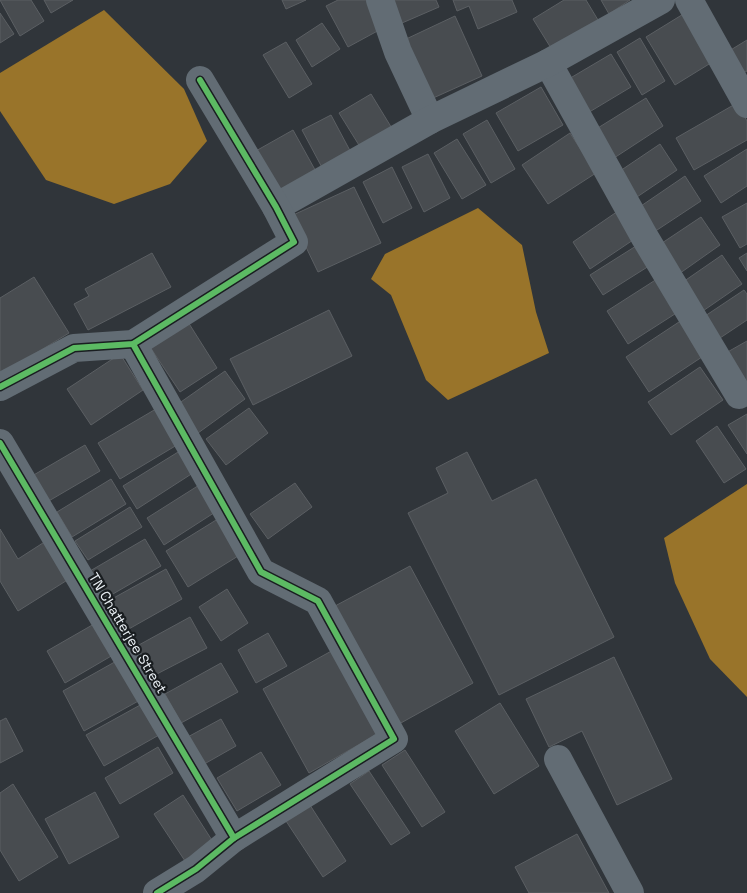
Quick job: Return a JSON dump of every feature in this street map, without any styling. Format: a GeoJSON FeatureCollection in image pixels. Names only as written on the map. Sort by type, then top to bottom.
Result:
{"type":"FeatureCollection","features":[{"type":"Feature","properties":{"kind":"street"},"geometry":{"type":"LineString","coordinates":[[380,0],[398,52],[430,120]]}},
{"type":"Feature","properties":{"kind":"street"},"geometry":{"type":"LineString","coordinates":[[276,208],[430,120],[548,63],[661,0]]}},
{"type":"Feature","properties":{"kind":"street"},"geometry":{"type":"LineString","coordinates":[[689,0],[747,104]]}},
{"type":"Feature","properties":{"kind":"street"},"geometry":{"type":"LineString","coordinates":[[548,63],[644,236],[739,395]]}},
{"type":"Feature","properties":{"kind":"street"},"geometry":{"type":"LineString","coordinates":[[0,387],[74,348],[133,344],[294,242],[200,80]]}},
{"type":"Feature","properties":{"kind":"street"},"geometry":{"type":"LineString","coordinates":[[133,344],[261,572],[318,601],[394,739],[234,838],[196,868],[157,893]]}},
{"type":"Feature","properties":{"kind":"street","name":"TN Chatterjee Street"},"geometry":{"type":"LineString","coordinates":[[0,442],[234,838]]}},
{"type":"Feature","properties":{"kind":"street"},"geometry":{"type":"LineString","coordinates":[[558,759],[630,893]]}},
{"type":"Feature","properties":{"kind":"shaded area"},"geometry":{"type":"Polygon","coordinates":[[[104,10],[184,89],[207,141],[170,184],[114,204],[46,180],[0,111],[0,73],[104,10]]]}},
{"type":"Feature","properties":{"kind":"shaded area"},"geometry":{"type":"Polygon","coordinates":[[[478,208],[522,245],[536,312],[549,353],[448,400],[426,380],[391,295],[371,279],[385,254],[478,208]]]}},
{"type":"Feature","properties":{"kind":"shaded area"},"geometry":{"type":"Polygon","coordinates":[[[747,484],[747,697],[710,659],[675,583],[664,538],[747,484]]]}},
{"type":"Feature","properties":{"kind":"building"},"geometry":{"type":"Polygon","coordinates":[[[0,0],[31,0],[44,21],[20,36],[0,0]]]}},
{"type":"Feature","properties":{"kind":"building"},"geometry":{"type":"Polygon","coordinates":[[[44,0],[73,0],[51,13],[44,0]]]}},
{"type":"Feature","properties":{"kind":"building"},"geometry":{"type":"Polygon","coordinates":[[[282,0],[306,0],[286,9],[282,0]]]}},
{"type":"Feature","properties":{"kind":"building"},"geometry":{"type":"Polygon","coordinates":[[[338,0],[369,0],[383,28],[348,47],[326,6],[338,0]]]}},
{"type":"Feature","properties":{"kind":"building"},"geometry":{"type":"Polygon","coordinates":[[[392,0],[436,0],[439,7],[402,23],[392,0]]]}},
{"type":"Feature","properties":{"kind":"building"},"geometry":{"type":"Polygon","coordinates":[[[453,0],[512,0],[517,12],[478,29],[469,6],[457,11],[453,0]]]}},
{"type":"Feature","properties":{"kind":"building"},"geometry":{"type":"Polygon","coordinates":[[[564,0],[586,0],[601,25],[554,53],[533,19],[564,0]]]}},
{"type":"Feature","properties":{"kind":"building"},"geometry":{"type":"Polygon","coordinates":[[[601,0],[630,0],[609,14],[601,0]]]}},
{"type":"Feature","properties":{"kind":"building"},"geometry":{"type":"Polygon","coordinates":[[[0,13],[14,34],[0,43],[0,13]]]}},
{"type":"Feature","properties":{"kind":"building"},"geometry":{"type":"Polygon","coordinates":[[[685,13],[714,61],[675,85],[646,37],[685,13]]]}},
{"type":"Feature","properties":{"kind":"building"},"geometry":{"type":"Polygon","coordinates":[[[455,16],[482,76],[431,99],[404,40],[455,16]]]}},
{"type":"Feature","properties":{"kind":"building"},"geometry":{"type":"Polygon","coordinates":[[[322,23],[340,49],[312,67],[296,40],[322,23]]]}},
{"type":"Feature","properties":{"kind":"building"},"geometry":{"type":"Polygon","coordinates":[[[640,38],[665,81],[642,95],[617,52],[640,38]]]}},
{"type":"Feature","properties":{"kind":"building"},"geometry":{"type":"Polygon","coordinates":[[[747,40],[747,71],[743,73],[729,51],[747,40]]]}},
{"type":"Feature","properties":{"kind":"building"},"geometry":{"type":"Polygon","coordinates":[[[286,42],[312,84],[289,98],[263,55],[286,42]]]}},
{"type":"Feature","properties":{"kind":"building"},"geometry":{"type":"Polygon","coordinates":[[[611,54],[631,87],[586,114],[567,80],[611,54]]]}},
{"type":"Feature","properties":{"kind":"building"},"geometry":{"type":"Polygon","coordinates":[[[541,87],[563,125],[518,151],[496,113],[541,87]]]}},
{"type":"Feature","properties":{"kind":"building"},"geometry":{"type":"Polygon","coordinates":[[[371,94],[393,130],[362,150],[339,113],[371,94]]]}},
{"type":"Feature","properties":{"kind":"building"},"geometry":{"type":"Polygon","coordinates":[[[646,98],[663,126],[611,160],[593,131],[646,98]]]}},
{"type":"Feature","properties":{"kind":"building"},"geometry":{"type":"Polygon","coordinates":[[[737,103],[747,121],[747,140],[694,170],[676,138],[737,103]]]}},
{"type":"Feature","properties":{"kind":"building"},"geometry":{"type":"Polygon","coordinates":[[[331,115],[355,160],[326,175],[302,130],[331,115]]]}},
{"type":"Feature","properties":{"kind":"building"},"geometry":{"type":"Polygon","coordinates":[[[487,120],[515,169],[491,183],[463,134],[487,120]]]}},
{"type":"Feature","properties":{"kind":"building"},"geometry":{"type":"Polygon","coordinates":[[[293,130],[319,177],[280,199],[254,152],[293,130]]]}},
{"type":"Feature","properties":{"kind":"building"},"geometry":{"type":"Polygon","coordinates":[[[570,133],[596,173],[548,204],[522,165],[570,133]]]}},
{"type":"Feature","properties":{"kind":"building"},"geometry":{"type":"Polygon","coordinates":[[[457,139],[486,185],[462,199],[434,153],[457,139]]]}},
{"type":"Feature","properties":{"kind":"building"},"geometry":{"type":"Polygon","coordinates":[[[660,144],[677,170],[634,199],[617,173],[660,144]]]}},
{"type":"Feature","properties":{"kind":"building"},"geometry":{"type":"Polygon","coordinates":[[[747,149],[747,186],[721,203],[704,176],[747,149]]]}},
{"type":"Feature","properties":{"kind":"building"},"geometry":{"type":"Polygon","coordinates":[[[428,154],[450,198],[424,212],[402,167],[428,154]]]}},
{"type":"Feature","properties":{"kind":"building"},"geometry":{"type":"Polygon","coordinates":[[[392,167],[412,208],[383,223],[363,182],[392,167]]]}},
{"type":"Feature","properties":{"kind":"building"},"geometry":{"type":"Polygon","coordinates":[[[685,176],[701,201],[654,232],[638,208],[685,176]]]}},
{"type":"Feature","properties":{"kind":"building"},"geometry":{"type":"Polygon","coordinates":[[[354,187],[381,243],[318,272],[291,216],[354,187]]]}},
{"type":"Feature","properties":{"kind":"building"},"geometry":{"type":"Polygon","coordinates":[[[747,203],[747,244],[740,248],[722,217],[747,203]]]}},
{"type":"Feature","properties":{"kind":"building"},"geometry":{"type":"Polygon","coordinates":[[[621,209],[639,236],[590,269],[573,242],[621,209]]]}},
{"type":"Feature","properties":{"kind":"building"},"geometry":{"type":"Polygon","coordinates":[[[701,217],[720,245],[676,276],[656,247],[701,217]]]}},
{"type":"Feature","properties":{"kind":"building"},"geometry":{"type":"Polygon","coordinates":[[[636,246],[649,266],[603,295],[590,275],[636,246]]]}},
{"type":"Feature","properties":{"kind":"building"},"geometry":{"type":"Polygon","coordinates":[[[152,253],[171,287],[88,330],[74,304],[89,296],[85,289],[152,253]]]}},
{"type":"Feature","properties":{"kind":"building"},"geometry":{"type":"Polygon","coordinates":[[[747,253],[747,271],[739,258],[747,253]]]}},
{"type":"Feature","properties":{"kind":"building"},"geometry":{"type":"Polygon","coordinates":[[[722,255],[742,284],[700,313],[680,284],[722,255]]]}},
{"type":"Feature","properties":{"kind":"building"},"geometry":{"type":"Polygon","coordinates":[[[34,277],[69,333],[0,375],[0,298],[34,277]]]}},
{"type":"Feature","properties":{"kind":"building"},"geometry":{"type":"Polygon","coordinates":[[[657,279],[678,312],[628,344],[607,311],[657,279]]]}},
{"type":"Feature","properties":{"kind":"building"},"geometry":{"type":"Polygon","coordinates":[[[744,290],[747,294],[747,320],[717,340],[702,318],[744,290]]]}},
{"type":"Feature","properties":{"kind":"building"},"geometry":{"type":"Polygon","coordinates":[[[329,310],[352,356],[253,405],[230,359],[329,310]]]}},
{"type":"Feature","properties":{"kind":"building"},"geometry":{"type":"Polygon","coordinates":[[[682,320],[705,355],[649,392],[626,357],[682,320]]]}},
{"type":"Feature","properties":{"kind":"building"},"geometry":{"type":"Polygon","coordinates":[[[188,322],[217,368],[180,392],[150,347],[188,322]]]}},
{"type":"Feature","properties":{"kind":"building"},"geometry":{"type":"Polygon","coordinates":[[[747,341],[747,391],[724,354],[747,341]]]}},
{"type":"Feature","properties":{"kind":"building"},"geometry":{"type":"Polygon","coordinates":[[[120,354],[143,390],[91,425],[67,389],[120,354]]]}},
{"type":"Feature","properties":{"kind":"building"},"geometry":{"type":"Polygon","coordinates":[[[700,367],[723,400],[671,435],[648,402],[700,367]]]}},
{"type":"Feature","properties":{"kind":"building"},"geometry":{"type":"Polygon","coordinates":[[[225,371],[245,399],[198,433],[178,404],[225,371]]]}},
{"type":"Feature","properties":{"kind":"building"},"geometry":{"type":"Polygon","coordinates":[[[161,406],[182,442],[120,479],[98,443],[161,406]]]}},
{"type":"Feature","properties":{"kind":"building"},"geometry":{"type":"Polygon","coordinates":[[[249,408],[268,433],[226,465],[206,439],[249,408]]]}},
{"type":"Feature","properties":{"kind":"building"},"geometry":{"type":"Polygon","coordinates":[[[747,414],[747,454],[728,425],[747,414]]]}},
{"type":"Feature","properties":{"kind":"building"},"geometry":{"type":"Polygon","coordinates":[[[717,426],[746,469],[724,483],[696,441],[717,426]]]}},
{"type":"Feature","properties":{"kind":"building"},"geometry":{"type":"Polygon","coordinates":[[[85,445],[100,471],[47,502],[32,476],[85,445]]]}},
{"type":"Feature","properties":{"kind":"building"},"geometry":{"type":"Polygon","coordinates":[[[183,449],[196,471],[137,509],[123,486],[183,449]]]}},
{"type":"Feature","properties":{"kind":"building"},"geometry":{"type":"Polygon","coordinates":[[[467,452],[492,501],[536,479],[614,637],[499,695],[408,513],[448,493],[436,468],[467,452]]]}},
{"type":"Feature","properties":{"kind":"building"},"geometry":{"type":"Polygon","coordinates":[[[111,479],[126,504],[72,537],[57,512],[111,479]]]}},
{"type":"Feature","properties":{"kind":"building"},"geometry":{"type":"Polygon","coordinates":[[[204,482],[220,509],[164,545],[147,518],[204,482]]]}},
{"type":"Feature","properties":{"kind":"building"},"geometry":{"type":"Polygon","coordinates":[[[295,483],[312,507],[268,539],[250,514],[295,483]]]}},
{"type":"Feature","properties":{"kind":"building"},"geometry":{"type":"Polygon","coordinates":[[[130,507],[142,527],[88,560],[75,541],[130,507]]]}},
{"type":"Feature","properties":{"kind":"building"},"geometry":{"type":"Polygon","coordinates":[[[221,517],[243,553],[188,587],[166,551],[221,517]]]}},
{"type":"Feature","properties":{"kind":"building"},"geometry":{"type":"Polygon","coordinates":[[[0,529],[18,559],[46,541],[69,579],[18,611],[0,581],[0,529]]]}},
{"type":"Feature","properties":{"kind":"building"},"geometry":{"type":"Polygon","coordinates":[[[145,539],[161,566],[106,598],[90,571],[145,539]]]}},
{"type":"Feature","properties":{"kind":"building"},"geometry":{"type":"Polygon","coordinates":[[[410,566],[473,683],[399,724],[335,606],[410,566]]]}},
{"type":"Feature","properties":{"kind":"building"},"geometry":{"type":"Polygon","coordinates":[[[166,569],[182,599],[127,630],[110,600],[166,569]]]}},
{"type":"Feature","properties":{"kind":"building"},"geometry":{"type":"Polygon","coordinates":[[[227,589],[248,623],[221,641],[199,607],[227,589]]]}},
{"type":"Feature","properties":{"kind":"building"},"geometry":{"type":"Polygon","coordinates":[[[190,617],[207,648],[153,676],[137,646],[190,617]]]}},
{"type":"Feature","properties":{"kind":"building"},"geometry":{"type":"Polygon","coordinates":[[[94,624],[113,655],[65,683],[47,651],[94,624]]]}},
{"type":"Feature","properties":{"kind":"building"},"geometry":{"type":"Polygon","coordinates":[[[268,633],[287,666],[256,683],[238,650],[268,633]]]}},
{"type":"Feature","properties":{"kind":"building"},"geometry":{"type":"Polygon","coordinates":[[[335,649],[381,732],[309,773],[263,689],[335,649]]]}},
{"type":"Feature","properties":{"kind":"building"},"geometry":{"type":"Polygon","coordinates":[[[614,657],[672,779],[617,805],[582,731],[549,747],[526,699],[614,657]]]}},
{"type":"Feature","properties":{"kind":"building"},"geometry":{"type":"Polygon","coordinates":[[[120,659],[142,699],[84,731],[63,691],[120,659]]]}},
{"type":"Feature","properties":{"kind":"building"},"geometry":{"type":"Polygon","coordinates":[[[221,663],[238,692],[181,723],[165,694],[221,663]]]}},
{"type":"Feature","properties":{"kind":"building"},"geometry":{"type":"Polygon","coordinates":[[[500,703],[539,766],[494,794],[455,731],[500,703]]]}},
{"type":"Feature","properties":{"kind":"building"},"geometry":{"type":"Polygon","coordinates":[[[142,704],[159,735],[104,766],[86,735],[142,704]]]}},
{"type":"Feature","properties":{"kind":"building"},"geometry":{"type":"Polygon","coordinates":[[[6,718],[23,751],[0,763],[0,721],[6,718]]]}},
{"type":"Feature","properties":{"kind":"building"},"geometry":{"type":"Polygon","coordinates":[[[221,719],[236,746],[199,767],[184,739],[221,719]]]}},
{"type":"Feature","properties":{"kind":"building"},"geometry":{"type":"Polygon","coordinates":[[[158,747],[173,773],[120,804],[105,778],[158,747]]]}},
{"type":"Feature","properties":{"kind":"building"},"geometry":{"type":"Polygon","coordinates":[[[405,750],[445,812],[422,827],[382,765],[405,750]]]}},
{"type":"Feature","properties":{"kind":"building"},"geometry":{"type":"Polygon","coordinates":[[[261,752],[281,785],[237,811],[217,778],[261,752]]]}},
{"type":"Feature","properties":{"kind":"building"},"geometry":{"type":"Polygon","coordinates":[[[369,771],[410,833],[391,845],[350,784],[369,771]]]}},
{"type":"Feature","properties":{"kind":"building"},"geometry":{"type":"Polygon","coordinates":[[[13,784],[58,857],[19,881],[0,850],[0,793],[13,784]]]}},
{"type":"Feature","properties":{"kind":"building"},"geometry":{"type":"Polygon","coordinates":[[[95,792],[119,837],[69,864],[45,819],[95,792]]]}},
{"type":"Feature","properties":{"kind":"building"},"geometry":{"type":"Polygon","coordinates":[[[183,795],[215,845],[187,864],[154,814],[183,795]]]}},
{"type":"Feature","properties":{"kind":"building"},"geometry":{"type":"Polygon","coordinates":[[[308,802],[346,861],[323,877],[284,818],[308,802]]]}},
{"type":"Feature","properties":{"kind":"building"},"geometry":{"type":"Polygon","coordinates":[[[577,834],[609,893],[529,893],[515,867],[577,834]]]}},
{"type":"Feature","properties":{"kind":"cycle path"},"geometry":{"type":"LineString","coordinates":[[0,387],[74,348],[133,344],[294,242],[276,207],[200,80]]}},
{"type":"Feature","properties":{"kind":"cycle path"},"geometry":{"type":"LineString","coordinates":[[133,344],[261,572],[318,601],[394,739],[234,838],[196,869],[157,893]]}},
{"type":"Feature","properties":{"kind":"cycle path"},"geometry":{"type":"LineString","coordinates":[[0,443],[234,838]]}}]}
